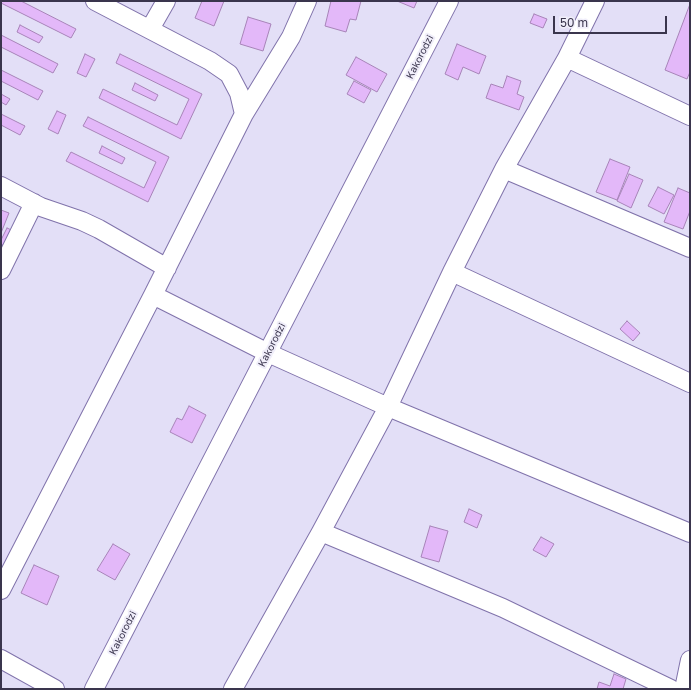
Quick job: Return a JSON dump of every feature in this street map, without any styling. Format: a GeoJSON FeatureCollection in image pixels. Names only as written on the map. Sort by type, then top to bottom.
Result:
{"type":"FeatureCollection","features":[{"type":"Feature","properties":{"kind":"street"},"geometry":{"type":"LineString","coordinates":[[96,1],[210,61],[228,74],[239,93],[244,114]]}},
{"type":"Feature","properties":{"kind":"street"},"geometry":{"type":"LineString","coordinates":[[150,29],[166,1]]}},
{"type":"Feature","properties":{"kind":"street"},"geometry":{"type":"LineString","coordinates":[[1,590],[167,268],[244,114],[291,37],[307,1]]}},
{"type":"Feature","properties":{"kind":"street","name":"Kakorodzi"},"geometry":{"type":"LineString","coordinates":[[94,689],[449,1]]}},
{"type":"Feature","properties":{"kind":"street"},"geometry":{"type":"LineString","coordinates":[[233,689],[321,532],[388,407],[452,272],[504,168],[567,58],[595,1]]}},
{"type":"Feature","properties":{"kind":"street"},"geometry":{"type":"LineString","coordinates":[[567,58],[690,116]]}},
{"type":"Feature","properties":{"kind":"street"},"geometry":{"type":"LineString","coordinates":[[504,168],[690,248]]}},
{"type":"Feature","properties":{"kind":"street"},"geometry":{"type":"LineString","coordinates":[[1,186],[41,207],[82,221],[99,229],[167,268]]}},
{"type":"Feature","properties":{"kind":"street"},"geometry":{"type":"LineString","coordinates":[[1,270],[34,203]]}},
{"type":"Feature","properties":{"kind":"street"},"geometry":{"type":"LineString","coordinates":[[452,272],[690,382]]}},
{"type":"Feature","properties":{"kind":"street"},"geometry":{"type":"LineString","coordinates":[[153,295],[268,353],[388,407],[690,533]]}},
{"type":"Feature","properties":{"kind":"street"},"geometry":{"type":"LineString","coordinates":[[321,532],[503,608],[671,689]]}},
{"type":"Feature","properties":{"kind":"street"},"geometry":{"type":"LineString","coordinates":[[1,659],[55,689]]}},
{"type":"Feature","properties":{"kind":"street"},"geometry":{"type":"LineString","coordinates":[[684,689],[690,660]]}},
{"type":"Feature","properties":{"kind":"building"},"geometry":{"type":"Polygon","coordinates":[[[1,1],[21,1],[76,29],[71,38],[1,3],[1,1]]]}},
{"type":"Feature","properties":{"kind":"building"},"geometry":{"type":"Polygon","coordinates":[[[202,1],[224,1],[214,26],[195,18],[202,1]]]}},
{"type":"Feature","properties":{"kind":"building"},"geometry":{"type":"Polygon","coordinates":[[[331,1],[361,1],[356,20],[350,19],[346,32],[325,26],[331,1]]]}},
{"type":"Feature","properties":{"kind":"building"},"geometry":{"type":"Polygon","coordinates":[[[397,1],[417,1],[414,8],[397,1]]]}},
{"type":"Feature","properties":{"kind":"building"},"geometry":{"type":"Polygon","coordinates":[[[690,4],[690,72],[687,79],[665,70],[690,4]]]}},
{"type":"Feature","properties":{"kind":"building"},"geometry":{"type":"Polygon","coordinates":[[[534,14],[547,19],[543,28],[530,23],[534,14]]]}},
{"type":"Feature","properties":{"kind":"building"},"geometry":{"type":"Polygon","coordinates":[[[248,17],[271,24],[263,51],[240,44],[248,17]]]}},
{"type":"Feature","properties":{"kind":"building"},"geometry":{"type":"Polygon","coordinates":[[[20,25],[43,37],[39,43],[17,32],[20,25]]]}},
{"type":"Feature","properties":{"kind":"building"},"geometry":{"type":"Polygon","coordinates":[[[1,35],[58,64],[53,73],[1,47],[1,35]]]}},
{"type":"Feature","properties":{"kind":"building"},"geometry":{"type":"Polygon","coordinates":[[[457,44],[486,56],[479,74],[463,67],[458,80],[445,74],[457,44]]]}},
{"type":"Feature","properties":{"kind":"building"},"geometry":{"type":"Polygon","coordinates":[[[85,54],[95,59],[86,77],[77,73],[85,54]]]}},
{"type":"Feature","properties":{"kind":"building"},"geometry":{"type":"Polygon","coordinates":[[[120,54],[202,94],[181,139],[99,98],[103,89],[177,125],[189,99],[116,63],[120,54]]]}},
{"type":"Feature","properties":{"kind":"building"},"geometry":{"type":"Polygon","coordinates":[[[356,57],[387,74],[377,92],[346,75],[356,57]]]}},
{"type":"Feature","properties":{"kind":"building"},"geometry":{"type":"Polygon","coordinates":[[[1,70],[43,91],[38,100],[1,81],[1,70]]]}},
{"type":"Feature","properties":{"kind":"building"},"geometry":{"type":"Polygon","coordinates":[[[507,76],[521,81],[517,94],[524,97],[519,110],[486,98],[491,84],[503,88],[507,76]]]}},
{"type":"Feature","properties":{"kind":"building"},"geometry":{"type":"Polygon","coordinates":[[[354,81],[371,90],[364,103],[347,94],[354,81]]]}},
{"type":"Feature","properties":{"kind":"building"},"geometry":{"type":"Polygon","coordinates":[[[135,83],[158,95],[155,101],[132,90],[135,83]]]}},
{"type":"Feature","properties":{"kind":"building"},"geometry":{"type":"Polygon","coordinates":[[[1,94],[10,99],[6,105],[1,102],[1,94]]]}},
{"type":"Feature","properties":{"kind":"building"},"geometry":{"type":"Polygon","coordinates":[[[57,111],[66,115],[58,134],[48,129],[57,111]]]}},
{"type":"Feature","properties":{"kind":"building"},"geometry":{"type":"Polygon","coordinates":[[[1,114],[25,126],[20,135],[1,125],[1,114]]]}},
{"type":"Feature","properties":{"kind":"building"},"geometry":{"type":"Polygon","coordinates":[[[88,117],[169,157],[148,202],[66,161],[71,152],[144,188],[156,162],[83,126],[88,117]]]}},
{"type":"Feature","properties":{"kind":"building"},"geometry":{"type":"Polygon","coordinates":[[[102,146],[125,158],[122,164],[99,153],[102,146]]]}},
{"type":"Feature","properties":{"kind":"building"},"geometry":{"type":"Polygon","coordinates":[[[610,159],[630,167],[617,200],[596,192],[610,159]]]}},
{"type":"Feature","properties":{"kind":"building"},"geometry":{"type":"Polygon","coordinates":[[[629,174],[643,180],[631,208],[617,201],[629,174]]]}},
{"type":"Feature","properties":{"kind":"building"},"geometry":{"type":"Polygon","coordinates":[[[658,187],[674,195],[664,214],[648,206],[658,187]]]}},
{"type":"Feature","properties":{"kind":"building"},"geometry":{"type":"Polygon","coordinates":[[[678,188],[690,193],[690,211],[683,229],[664,222],[678,188]]]}},
{"type":"Feature","properties":{"kind":"building"},"geometry":{"type":"Polygon","coordinates":[[[1,210],[9,213],[1,233],[1,210]]]}},
{"type":"Feature","properties":{"kind":"building"},"geometry":{"type":"Polygon","coordinates":[[[7,228],[18,233],[10,249],[1,244],[1,240],[7,228]]]}},
{"type":"Feature","properties":{"kind":"building"},"geometry":{"type":"Polygon","coordinates":[[[627,321],[640,333],[633,341],[620,329],[627,321]]]}},
{"type":"Feature","properties":{"kind":"building"},"geometry":{"type":"Polygon","coordinates":[[[189,406],[206,415],[192,443],[170,432],[177,418],[182,420],[189,406]]]}},
{"type":"Feature","properties":{"kind":"building"},"geometry":{"type":"Polygon","coordinates":[[[469,509],[482,515],[477,528],[464,522],[469,509]]]}},
{"type":"Feature","properties":{"kind":"building"},"geometry":{"type":"Polygon","coordinates":[[[430,526],[448,531],[439,562],[421,557],[430,526]]]}},
{"type":"Feature","properties":{"kind":"building"},"geometry":{"type":"Polygon","coordinates":[[[541,537],[554,544],[546,557],[533,550],[541,537]]]}},
{"type":"Feature","properties":{"kind":"building"},"geometry":{"type":"Polygon","coordinates":[[[113,544],[130,554],[115,580],[97,570],[113,544]]]}},
{"type":"Feature","properties":{"kind":"building"},"geometry":{"type":"Polygon","coordinates":[[[34,565],[59,576],[47,605],[21,593],[34,565]]]}},
{"type":"Feature","properties":{"kind":"building"},"geometry":{"type":"Polygon","coordinates":[[[614,674],[626,679],[623,689],[597,689],[599,682],[610,686],[614,674]]]}}]}
